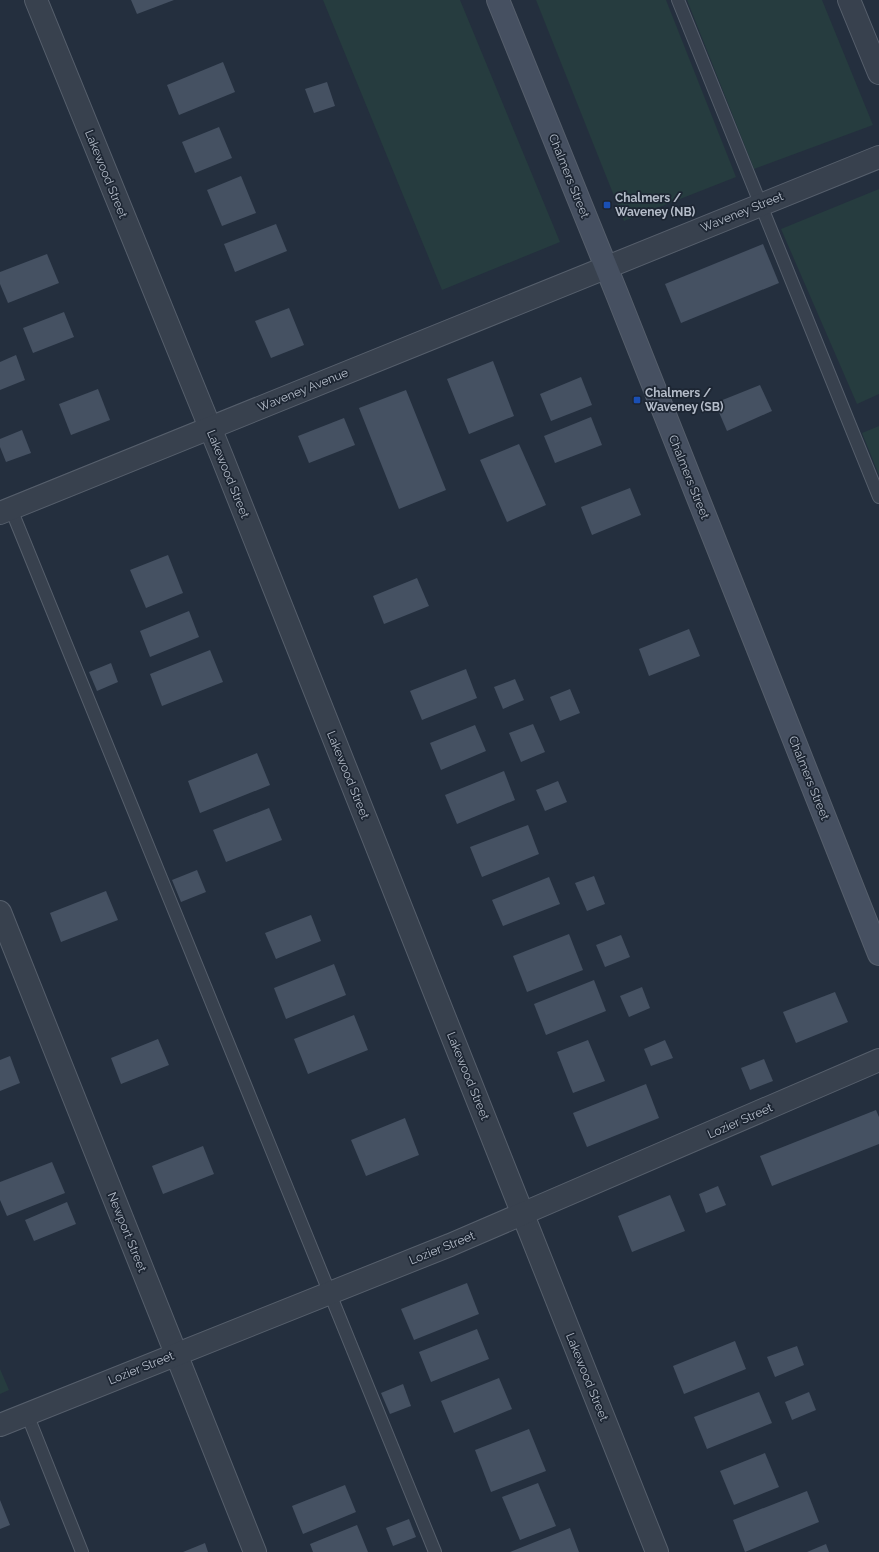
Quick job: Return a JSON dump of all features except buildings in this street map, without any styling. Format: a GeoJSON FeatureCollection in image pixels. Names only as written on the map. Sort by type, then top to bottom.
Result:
{"type":"FeatureCollection","features":[{"type":"Feature","properties":{"kind":"street","name":"Lakewood Street"},"geometry":{"type":"LineString","coordinates":[[36,0],[210,428],[657,1552]]}},
{"type":"Feature","properties":{"kind":"street","name":"Chalmers Street"},"geometry":{"type":"LineString","coordinates":[[498,0],[606,267],[879,954]]}},
{"type":"Feature","properties":{"kind":"street"},"geometry":{"type":"LineString","coordinates":[[849,0],[879,73]]}},
{"type":"Feature","properties":{"kind":"street","name":"Waveney Street"},"geometry":{"type":"LineString","coordinates":[[606,267],[879,157]]}},
{"type":"Feature","properties":{"kind":"street","name":"Waveney Avenue"},"geometry":{"type":"LineString","coordinates":[[6,511],[606,267]]}},
{"type":"Feature","properties":{"kind":"street","name":"Newport Street"},"geometry":{"type":"LineString","coordinates":[[0,912],[175,1355],[255,1552]]}},
{"type":"Feature","properties":{"kind":"street","name":"Lozier Street"},"geometry":{"type":"LineString","coordinates":[[0,1425],[330,1293],[522,1214],[879,1060]]}},
{"type":"Feature","properties":{"kind":"lane"},"geometry":{"type":"LineString","coordinates":[[678,0],[879,497]]}},
{"type":"Feature","properties":{"kind":"lane"},"geometry":{"type":"LineString","coordinates":[[6,511],[330,1293],[435,1552]]}},
{"type":"Feature","properties":{"kind":"lane"},"geometry":{"type":"LineString","coordinates":[[27,1414],[82,1552]]}},
{"type":"Feature","properties":{"kind":"green space"},"geometry":{"type":"Polygon","coordinates":[[[323,0],[460,0],[560,242],[442,290],[323,0]]]}},
{"type":"Feature","properties":{"kind":"green space"},"geometry":{"type":"Polygon","coordinates":[[[536,0],[666,0],[736,177],[624,221],[536,0]]]}},
{"type":"Feature","properties":{"kind":"green space"},"geometry":{"type":"Polygon","coordinates":[[[687,0],[822,0],[873,125],[754,169],[687,0]]]}},
{"type":"Feature","properties":{"kind":"green space"},"geometry":{"type":"Polygon","coordinates":[[[879,189],[879,394],[857,404],[781,229],[879,189]]]}},
{"type":"Feature","properties":{"kind":"green space"},"geometry":{"type":"Polygon","coordinates":[[[879,426],[879,475],[862,433],[879,426]]]}},
{"type":"Feature","properties":{"kind":"green space"},"geometry":{"type":"Polygon","coordinates":[[[0,1369],[9,1390],[0,1394],[0,1369]]]}},
{"type":"Feature","properties":{"kind":"place","name":"Chalmers / Waveney (NB)"},"geometry":{"type":"Point","coordinates":[607,205]}},
{"type":"Feature","properties":{"kind":"place","name":"Chalmers / Waveney (SB)"},"geometry":{"type":"Point","coordinates":[637,400]}}]}
